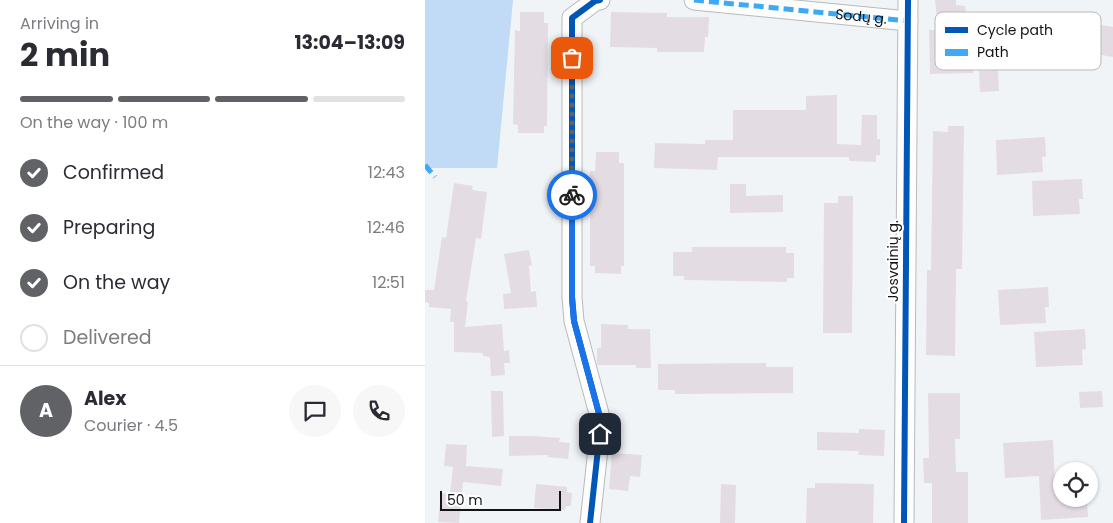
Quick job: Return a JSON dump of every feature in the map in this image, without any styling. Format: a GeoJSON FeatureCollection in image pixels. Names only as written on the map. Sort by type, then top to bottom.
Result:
{"type":"FeatureCollection","features":[{"type":"Feature","properties":{"kind":"street"},"geometry":{"type":"LineString","coordinates":[[590,523],[601,421],[574,321],[572,297],[572,18],[595,1],[600,0]]}},
{"type":"Feature","properties":{"kind":"street","name":"Sodų g."},"geometry":{"type":"LineString","coordinates":[[693,0],[908,21]]}},
{"type":"Feature","properties":{"kind":"street","name":"Josvainių g."},"geometry":{"type":"LineString","coordinates":[[904,523],[908,0]]}},
{"type":"Feature","properties":{"kind":"shaded area"},"geometry":{"type":"Polygon","coordinates":[[[425,0],[513,0],[497,168],[425,169],[425,0]]]}},
{"type":"Feature","properties":{"kind":"building"},"geometry":{"type":"Polygon","coordinates":[[[935,0],[956,0],[956,5],[965,6],[966,12],[936,12],[935,0]]]}},
{"type":"Feature","properties":{"kind":"building"},"geometry":{"type":"Polygon","coordinates":[[[520,12],[544,12],[544,23],[548,23],[547,126],[544,126],[544,133],[518,133],[518,125],[513,124],[515,30],[520,31],[520,12]]]}},
{"type":"Feature","properties":{"kind":"building"},"geometry":{"type":"Polygon","coordinates":[[[611,12],[667,13],[667,17],[709,17],[708,37],[705,37],[704,52],[657,52],[657,48],[610,47],[611,12]]]}},
{"type":"Feature","properties":{"kind":"building"},"geometry":{"type":"Polygon","coordinates":[[[1101,25],[1113,27],[1113,57],[1101,55],[1101,25]]]}},
{"type":"Feature","properties":{"kind":"building"},"geometry":{"type":"Polygon","coordinates":[[[929,30],[935,30],[935,70],[973,70],[973,73],[930,74],[929,30]]]}},
{"type":"Feature","properties":{"kind":"building"},"geometry":{"type":"Polygon","coordinates":[[[998,70],[999,91],[980,92],[979,71],[998,70]]]}},
{"type":"Feature","properties":{"kind":"building"},"geometry":{"type":"Polygon","coordinates":[[[837,95],[837,144],[861,145],[862,115],[877,115],[877,139],[880,139],[880,155],[876,155],[876,162],[849,161],[849,157],[718,157],[717,170],[654,168],[655,143],[705,144],[705,140],[733,140],[733,110],[806,110],[806,96],[837,95]]]}},
{"type":"Feature","properties":{"kind":"building"},"geometry":{"type":"Polygon","coordinates":[[[948,126],[964,126],[962,269],[956,269],[955,356],[926,355],[927,270],[931,270],[933,131],[948,132],[948,126]]]}},
{"type":"Feature","properties":{"kind":"building"},"geometry":{"type":"Polygon","coordinates":[[[1045,137],[1046,156],[1042,157],[1043,172],[997,175],[996,140],[1045,137]]]}},
{"type":"Feature","properties":{"kind":"building"},"geometry":{"type":"Polygon","coordinates":[[[596,152],[619,152],[619,163],[624,163],[624,266],[621,266],[621,274],[595,273],[595,266],[590,266],[590,171],[595,171],[596,152]]]}},
{"type":"Feature","properties":{"kind":"building"},"geometry":{"type":"Polygon","coordinates":[[[1082,179],[1083,199],[1079,199],[1080,214],[1033,216],[1032,181],[1082,179]]]}},
{"type":"Feature","properties":{"kind":"building"},"geometry":{"type":"Polygon","coordinates":[[[454,183],[473,186],[472,190],[487,192],[481,239],[476,238],[466,301],[468,302],[465,327],[502,324],[504,351],[509,350],[510,363],[504,363],[505,375],[491,376],[490,357],[483,356],[483,353],[454,352],[454,322],[450,322],[451,309],[429,307],[429,303],[425,302],[425,290],[434,290],[442,237],[446,238],[454,183]]]}},
{"type":"Feature","properties":{"kind":"building"},"geometry":{"type":"Polygon","coordinates":[[[730,184],[746,184],[746,196],[783,195],[783,212],[730,213],[730,184]]]}},
{"type":"Feature","properties":{"kind":"building"},"geometry":{"type":"Polygon","coordinates":[[[838,196],[853,196],[852,333],[823,333],[824,203],[838,203],[838,196]]]}},
{"type":"Feature","properties":{"kind":"building"},"geometry":{"type":"Polygon","coordinates":[[[692,247],[786,247],[786,253],[794,253],[794,278],[787,278],[787,282],[684,280],[684,276],[673,276],[673,252],[692,252],[692,247]]]}},
{"type":"Feature","properties":{"kind":"building"},"geometry":{"type":"Polygon","coordinates":[[[529,250],[532,265],[529,266],[531,292],[536,291],[537,307],[504,309],[503,294],[511,293],[504,254],[529,250]]]}},
{"type":"Feature","properties":{"kind":"building"},"geometry":{"type":"Polygon","coordinates":[[[1048,287],[1049,307],[1045,307],[1046,323],[1000,325],[998,290],[1048,287]]]}},
{"type":"Feature","properties":{"kind":"building"},"geometry":{"type":"Polygon","coordinates":[[[601,324],[628,325],[628,329],[650,329],[651,368],[636,368],[636,365],[597,365],[597,348],[601,348],[601,324]]]}},
{"type":"Feature","properties":{"kind":"building"},"geometry":{"type":"Polygon","coordinates":[[[1085,329],[1086,349],[1082,350],[1083,365],[1036,367],[1034,332],[1085,329]]]}},
{"type":"Feature","properties":{"kind":"building"},"geometry":{"type":"Polygon","coordinates":[[[766,363],[766,367],[793,367],[793,393],[675,394],[675,390],[658,390],[658,364],[766,363]]]}},
{"type":"Feature","properties":{"kind":"building"},"geometry":{"type":"Polygon","coordinates":[[[491,391],[503,391],[504,436],[492,437],[491,391]]]}},
{"type":"Feature","properties":{"kind":"building"},"geometry":{"type":"Polygon","coordinates":[[[1102,391],[1103,407],[1080,408],[1079,392],[1102,391]]]}},
{"type":"Feature","properties":{"kind":"building"},"geometry":{"type":"Polygon","coordinates":[[[928,393],[960,393],[960,439],[955,439],[956,472],[968,472],[968,523],[932,523],[932,483],[924,483],[923,458],[929,458],[928,393]]]}},
{"type":"Feature","properties":{"kind":"building"},"geometry":{"type":"Polygon","coordinates":[[[859,429],[885,430],[884,456],[858,455],[859,451],[817,450],[817,432],[859,433],[859,429]]]}},
{"type":"Feature","properties":{"kind":"building"},"geometry":{"type":"Polygon","coordinates":[[[509,436],[560,438],[559,442],[570,443],[568,459],[548,457],[548,455],[509,456],[509,436]]]}},
{"type":"Feature","properties":{"kind":"building"},"geometry":{"type":"Polygon","coordinates":[[[1053,440],[1053,507],[1087,507],[1088,517],[1041,520],[1039,476],[1005,478],[1003,443],[1053,440]]]}},
{"type":"Feature","properties":{"kind":"building"},"geometry":{"type":"Polygon","coordinates":[[[446,444],[467,445],[466,466],[503,469],[501,486],[463,482],[459,523],[438,522],[441,493],[450,494],[453,467],[444,466],[446,444]]]}},
{"type":"Feature","properties":{"kind":"building"},"geometry":{"type":"Polygon","coordinates":[[[612,453],[642,455],[640,477],[630,476],[628,491],[609,489],[612,453]]]}},
{"type":"Feature","properties":{"kind":"building"},"geometry":{"type":"Polygon","coordinates":[[[815,483],[874,484],[873,523],[806,523],[807,488],[815,488],[815,483]]]}},
{"type":"Feature","properties":{"kind":"building"},"geometry":{"type":"Polygon","coordinates":[[[536,484],[567,487],[567,492],[572,493],[571,506],[566,506],[565,510],[534,508],[536,484]]]}},
{"type":"Feature","properties":{"kind":"building"},"geometry":{"type":"Polygon","coordinates":[[[721,484],[736,485],[735,523],[720,523],[721,484]]]}},
{"type":"Feature","properties":{"kind":"marked path"},"geometry":{"type":"LineString","coordinates":[[694,0],[908,21]]}},
{"type":"Feature","properties":{"kind":"marked path"},"geometry":{"type":"LineString","coordinates":[[425,165],[435,177]]}},
{"type":"Feature","properties":{"kind":"cycle path"},"geometry":{"type":"LineString","coordinates":[[590,523],[601,421],[574,321],[572,297],[572,18],[595,1],[600,0]]}},
{"type":"Feature","properties":{"kind":"cycle path"},"geometry":{"type":"LineString","coordinates":[[904,523],[908,0]]}},
{"type":"Feature","properties":{"kind":"way so far"},"geometry":{"type":"LineString","coordinates":[[572,58],[572,195]]}},
{"type":"Feature","properties":{"kind":"route"},"geometry":{"type":"LineString","coordinates":[[572,195],[572,297],[574,321],[601,421],[600,434]]}}]}
